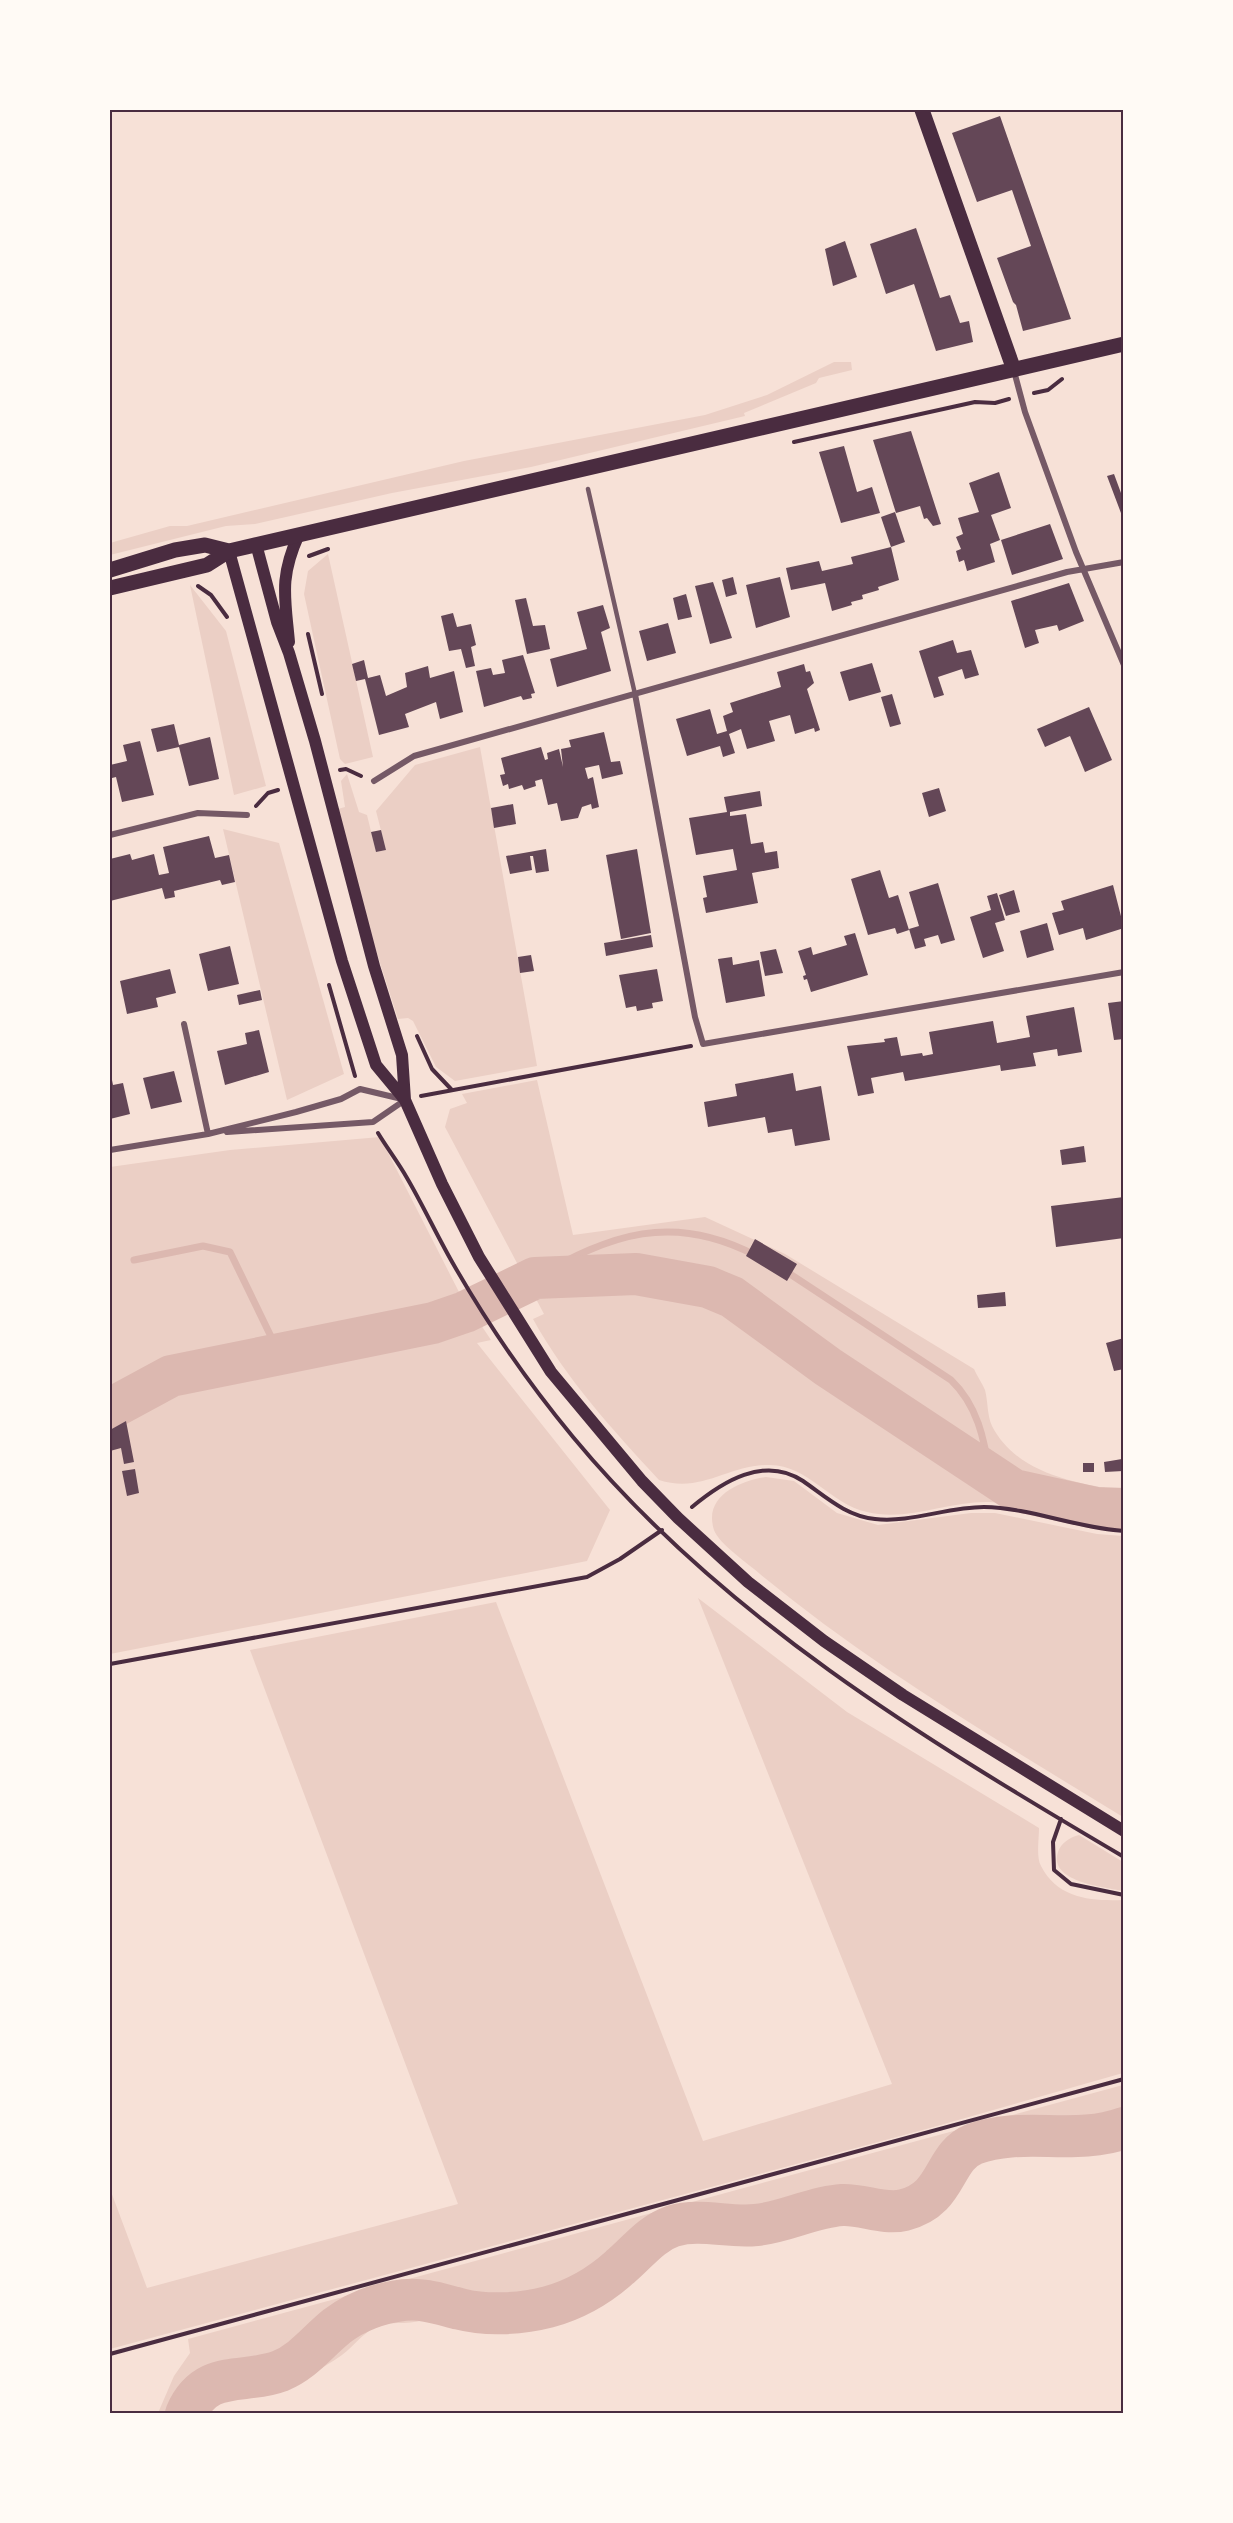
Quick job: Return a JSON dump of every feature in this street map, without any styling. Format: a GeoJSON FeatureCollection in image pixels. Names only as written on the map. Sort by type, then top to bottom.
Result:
{"type":"FeatureCollection","features":[{"type":"Feature","properties":{"kind":"main road"},"geometry":{"type":"LineString","coordinates":[[922,110],[1014,370]]}},
{"type":"Feature","properties":{"kind":"main road"},"geometry":{"type":"LineString","coordinates":[[110,588],[207,565],[229,551],[256,544],[1124,344]]}},
{"type":"Feature","properties":{"kind":"main road"},"geometry":{"type":"LineString","coordinates":[[289,653],[283,586],[287,560],[299,534]]}},
{"type":"Feature","properties":{"kind":"main road"},"geometry":{"type":"LineString","coordinates":[[256,544],[277,622],[289,653],[315,741],[353,891],[402,1055],[405,1100]]}},
{"type":"Feature","properties":{"kind":"main road"},"geometry":{"type":"LineString","coordinates":[[110,570],[175,550],[205,545],[229,551]]}},
{"type":"Feature","properties":{"kind":"main road"},"geometry":{"type":"LineString","coordinates":[[229,551],[354,1002],[376,1065],[405,1100],[433,1165],[479,1257],[520,1326],[588,1419],[678,1518],[748,1582],[824,1641],[929,1712],[1124,1831]]}},
{"type":"Feature","properties":{"kind":"street"},"geometry":{"type":"LineString","coordinates":[[1014,370],[1025,412],[1082,570],[1124,665]]}},
{"type":"Feature","properties":{"kind":"street"},"geometry":{"type":"LineString","coordinates":[[374,781],[414,756],[1082,570],[1124,562]]}},
{"type":"Feature","properties":{"kind":"street"},"geometry":{"type":"LineString","coordinates":[[635,694],[695,1017],[703,1044],[1124,972]]}},
{"type":"Feature","properties":{"kind":"street"},"geometry":{"type":"LineString","coordinates":[[110,835],[198,813],[247,815]]}},
{"type":"Feature","properties":{"kind":"street"},"geometry":{"type":"LineString","coordinates":[[184,1024],[208,1134]]}},
{"type":"Feature","properties":{"kind":"street"},"geometry":{"type":"LineString","coordinates":[[110,1150],[208,1134],[341,1099],[360,1089],[405,1100]]}},
{"type":"Feature","properties":{"kind":"street"},"geometry":{"type":"LineString","coordinates":[[208,1134],[372,1122],[405,1100]]}},
{"type":"Feature","properties":{"kind":"lane"},"geometry":{"type":"LineString","coordinates":[[588,489],[635,694]]}},
{"type":"Feature","properties":{"kind":"path"},"geometry":{"type":"LineString","coordinates":[[312,560],[316,555]]}},
{"type":"Feature","properties":{"kind":"path"},"geometry":{"type":"LineString","coordinates":[[307,629],[324,703]]}},
{"type":"Feature","properties":{"kind":"path"},"geometry":{"type":"LineString","coordinates":[[339,768],[374,781]]}},
{"type":"Feature","properties":{"kind":"path"},"geometry":{"type":"LineString","coordinates":[[247,815],[268,793],[279,789]]}},
{"type":"Feature","properties":{"kind":"path"},"geometry":{"type":"LineString","coordinates":[[405,1100],[451,1089],[703,1044]]}},
{"type":"Feature","properties":{"kind":"path"},"geometry":{"type":"LineString","coordinates":[[454,1266],[498,1336]]}},
{"type":"Feature","properties":{"kind":"path"},"geometry":{"type":"LineString","coordinates":[[110,1664],[586,1577],[620,1559],[720,1485],[750,1473],[775,1471],[802,1480],[840,1507],[871,1519],[899,1519],[983,1507],[1018,1511],[1105,1530],[1124,1531]]}},
{"type":"Feature","properties":{"kind":"path"},"geometry":{"type":"LineString","coordinates":[[1068,1798],[1053,1842],[1054,1870],[1071,1884],[1124,1895]]}},
{"type":"Feature","properties":{"kind":"path"},"geometry":{"type":"LineString","coordinates":[[110,2354],[1124,2079]]}},
{"type":"Feature","properties":{"kind":"shaded area"},"geometry":{"type":"Polygon","coordinates":[[[834,362],[851,362],[852,370],[819,378],[816,383],[744,413],[745,416],[531,467],[392,493],[255,524],[226,526],[110,555],[110,543],[170,526],[187,526],[464,461],[705,415],[767,395],[834,362]]]}},
{"type":"Feature","properties":{"kind":"shaded area"},"geometry":{"type":"Polygon","coordinates":[[[328,554],[373,757],[345,764],[340,759],[304,594],[308,571],[328,554]]]}},
{"type":"Feature","properties":{"kind":"shaded area"},"geometry":{"type":"Polygon","coordinates":[[[190,585],[226,631],[266,786],[234,795],[190,585]]]}},
{"type":"Feature","properties":{"kind":"shaded area"},"geometry":{"type":"Polygon","coordinates":[[[480,747],[537,1066],[455,1081],[436,1067],[413,1021],[408,1018],[398,1019],[372,938],[338,809],[345,807],[341,781],[347,774],[359,812],[367,815],[376,852],[386,850],[376,811],[415,765],[480,747]]]}},
{"type":"Feature","properties":{"kind":"shaded area"},"geometry":{"type":"Polygon","coordinates":[[[223,829],[279,843],[344,1074],[287,1100],[223,829]]]}},
{"type":"Feature","properties":{"kind":"shaded area"},"geometry":{"type":"Polygon","coordinates":[[[537,1080],[573,1235],[705,1217],[785,1254],[974,1369],[985,1390],[992,1426],[1003,1442],[1016,1455],[1049,1474],[1067,1480],[1123,1491],[1123,1505],[1107,1504],[1106,1513],[1123,1514],[1123,1527],[1089,1522],[1023,1506],[989,1502],[897,1515],[867,1512],[854,1508],[796,1471],[770,1465],[741,1469],[689,1483],[659,1480],[591,1403],[546,1341],[533,1319],[544,1314],[445,1127],[450,1109],[467,1103],[462,1094],[537,1080]]]}},
{"type":"Feature","properties":{"kind":"shaded area"},"geometry":{"type":"Polygon","coordinates":[[[380,1137],[459,1292],[491,1340],[477,1343],[610,1510],[587,1561],[110,1654],[110,1167],[230,1150],[380,1137]]]}},
{"type":"Feature","properties":{"kind":"shaded area"},"geometry":{"type":"Polygon","coordinates":[[[766,1477],[794,1481],[837,1513],[878,1525],[971,1513],[995,1513],[1097,1534],[1123,1536],[1123,1817],[892,1672],[803,1608],[728,1547],[714,1530],[712,1518],[714,1508],[726,1492],[745,1482],[766,1477]]]}},
{"type":"Feature","properties":{"kind":"shaded area"},"geometry":{"type":"Polygon","coordinates":[[[698,1598],[847,1712],[1039,1828],[1039,1862],[1056,1885],[1076,1896],[1099,1900],[1123,1900],[1123,2073],[930,2128],[110,2349],[110,2189],[147,2288],[458,2204],[250,1650],[496,1602],[703,2141],[892,2084],[698,1598]]]}},
{"type":"Feature","properties":{"kind":"shaded area"},"geometry":{"type":"Polygon","coordinates":[[[1079,1835],[1123,1862],[1123,1891],[1080,1881],[1061,1870],[1057,1862],[1059,1849],[1066,1841],[1079,1835]]]}},
{"type":"Feature","properties":{"kind":"shaded area"},"geometry":{"type":"Polygon","coordinates":[[[1123,2085],[1123,2144],[1091,2149],[1025,2150],[993,2156],[980,2162],[970,2171],[936,2212],[924,2220],[899,2226],[830,2222],[766,2241],[708,2236],[689,2238],[664,2250],[632,2280],[615,2292],[561,2319],[523,2328],[474,2326],[427,2318],[421,2321],[380,2325],[327,2365],[286,2386],[230,2398],[213,2406],[206,2413],[158,2413],[174,2376],[190,2353],[188,2339],[1123,2085]]]}},
{"type":"Feature","properties":{"kind":"building"},"geometry":{"type":"Polygon","coordinates":[[[1000,116],[1071,319],[1023,331],[1016,305],[997,258],[1031,246],[1012,190],[977,202],[952,133],[1000,116]]]}},
{"type":"Feature","properties":{"kind":"building"},"geometry":{"type":"Polygon","coordinates":[[[916,228],[940,298],[950,295],[960,323],[969,321],[973,342],[936,351],[914,284],[886,294],[870,244],[916,228]]]}},
{"type":"Feature","properties":{"kind":"building"},"geometry":{"type":"Polygon","coordinates":[[[845,241],[857,277],[833,286],[825,249],[845,241]]]}},
{"type":"Feature","properties":{"kind":"building"},"geometry":{"type":"Polygon","coordinates":[[[911,431],[941,524],[933,526],[927,518],[924,519],[920,506],[896,513],[873,440],[911,431]]]}},
{"type":"Feature","properties":{"kind":"building"},"geometry":{"type":"Polygon","coordinates":[[[844,446],[857,492],[872,487],[880,513],[841,523],[819,452],[844,446]]]}},
{"type":"Feature","properties":{"kind":"building"},"geometry":{"type":"Polygon","coordinates":[[[999,472],[1011,508],[991,515],[1000,540],[990,544],[995,562],[967,571],[964,560],[959,562],[956,551],[961,549],[956,537],[963,534],[958,518],[979,512],[969,483],[999,472]]]}},
{"type":"Feature","properties":{"kind":"building"},"geometry":{"type":"Polygon","coordinates":[[[1114,474],[1121,493],[1124,492],[1124,521],[1107,476],[1114,474]]]}},
{"type":"Feature","properties":{"kind":"building"},"geometry":{"type":"Polygon","coordinates":[[[895,512],[905,542],[891,547],[881,517],[895,512]]]}},
{"type":"Feature","properties":{"kind":"building"},"geometry":{"type":"Polygon","coordinates":[[[1050,524],[1063,559],[1012,575],[1001,540],[1050,524]]]}},
{"type":"Feature","properties":{"kind":"building"},"geometry":{"type":"Polygon","coordinates":[[[891,547],[899,580],[862,595],[863,599],[851,602],[852,605],[832,611],[825,583],[791,590],[786,568],[819,561],[822,571],[853,564],[851,557],[891,547]]]}},
{"type":"Feature","properties":{"kind":"building"},"geometry":{"type":"Polygon","coordinates":[[[733,577],[737,594],[726,597],[722,580],[733,577]]]}},
{"type":"Feature","properties":{"kind":"building"},"geometry":{"type":"Polygon","coordinates":[[[780,577],[790,617],[756,628],[746,585],[780,577]]]}},
{"type":"Feature","properties":{"kind":"building"},"geometry":{"type":"Polygon","coordinates":[[[713,582],[732,638],[710,644],[695,586],[713,582]]]}},
{"type":"Feature","properties":{"kind":"building"},"geometry":{"type":"Polygon","coordinates":[[[1069,583],[1084,621],[1059,631],[1057,625],[1035,630],[1039,643],[1025,648],[1011,601],[1069,583]]]}},
{"type":"Feature","properties":{"kind":"building"},"geometry":{"type":"Polygon","coordinates":[[[686,594],[692,617],[678,620],[673,598],[686,594]]]}},
{"type":"Feature","properties":{"kind":"building"},"geometry":{"type":"Polygon","coordinates":[[[526,598],[533,626],[545,625],[550,649],[527,654],[515,600],[526,598]]]}},
{"type":"Feature","properties":{"kind":"building"},"geometry":{"type":"Polygon","coordinates":[[[603,605],[610,628],[601,632],[611,671],[557,687],[550,659],[587,649],[577,612],[603,605]]]}},
{"type":"Feature","properties":{"kind":"building"},"geometry":{"type":"Polygon","coordinates":[[[453,613],[457,627],[471,624],[476,645],[471,647],[475,666],[466,668],[461,649],[449,651],[441,616],[453,613]]]}},
{"type":"Feature","properties":{"kind":"building"},"geometry":{"type":"Polygon","coordinates":[[[668,623],[676,653],[647,661],[639,631],[668,623]]]}},
{"type":"Feature","properties":{"kind":"building"},"geometry":{"type":"Polygon","coordinates":[[[953,640],[957,653],[971,650],[979,675],[965,679],[962,669],[938,677],[944,695],[934,698],[919,651],[953,640]]]}},
{"type":"Feature","properties":{"kind":"building"},"geometry":{"type":"Polygon","coordinates":[[[523,655],[535,693],[531,694],[532,698],[523,700],[521,696],[484,707],[476,671],[491,668],[493,675],[505,673],[502,660],[523,655]]]}},
{"type":"Feature","properties":{"kind":"building"},"geometry":{"type":"Polygon","coordinates":[[[364,660],[368,678],[380,675],[386,696],[407,687],[405,673],[428,666],[430,678],[454,671],[463,712],[440,719],[436,702],[405,714],[409,727],[379,735],[365,679],[356,681],[352,664],[364,660]]]}},
{"type":"Feature","properties":{"kind":"building"},"geometry":{"type":"Polygon","coordinates":[[[872,663],[881,692],[849,701],[840,672],[872,663]]]}},
{"type":"Feature","properties":{"kind":"building"},"geometry":{"type":"Polygon","coordinates":[[[804,664],[806,672],[810,671],[814,683],[807,689],[820,730],[815,732],[814,728],[795,734],[790,715],[769,721],[775,741],[747,749],[741,729],[729,734],[735,753],[723,757],[720,746],[687,756],[676,719],[710,709],[717,734],[727,731],[723,716],[733,712],[730,703],[781,687],[777,672],[804,664]]]}},
{"type":"Feature","properties":{"kind":"building"},"geometry":{"type":"Polygon","coordinates":[[[892,694],[901,724],[890,727],[881,697],[892,694]]]}},
{"type":"Feature","properties":{"kind":"building"},"geometry":{"type":"Polygon","coordinates":[[[1089,707],[1112,760],[1085,772],[1070,736],[1045,747],[1037,729],[1089,707]]]}},
{"type":"Feature","properties":{"kind":"building"},"geometry":{"type":"Polygon","coordinates":[[[174,724],[179,745],[210,737],[219,779],[189,786],[179,747],[157,752],[151,729],[174,724]]]}},
{"type":"Feature","properties":{"kind":"building"},"geometry":{"type":"Polygon","coordinates":[[[604,732],[611,762],[620,761],[623,774],[602,779],[599,765],[585,768],[588,779],[593,777],[599,807],[592,809],[591,804],[582,807],[578,818],[561,821],[557,803],[548,805],[542,779],[535,781],[536,786],[524,790],[522,785],[509,789],[508,784],[503,786],[500,775],[505,774],[501,758],[541,747],[545,760],[548,759],[547,753],[559,749],[563,767],[561,749],[571,747],[569,740],[604,732]]]}},
{"type":"Feature","properties":{"kind":"building"},"geometry":{"type":"Polygon","coordinates":[[[140,741],[154,795],[122,802],[116,777],[112,778],[110,765],[127,761],[123,745],[140,741]]]}},
{"type":"Feature","properties":{"kind":"building"},"geometry":{"type":"Polygon","coordinates":[[[939,788],[946,811],[929,817],[922,793],[939,788]]]}},
{"type":"Feature","properties":{"kind":"building"},"geometry":{"type":"Polygon","coordinates":[[[760,791],[762,806],[730,812],[730,816],[746,814],[751,844],[763,842],[765,853],[777,851],[779,868],[752,873],[758,903],[706,913],[703,898],[707,897],[703,876],[737,870],[733,849],[696,855],[689,818],[727,812],[724,797],[760,791]]]}},
{"type":"Feature","properties":{"kind":"building"},"geometry":{"type":"Polygon","coordinates":[[[513,804],[516,824],[494,828],[491,808],[513,804]]]}},
{"type":"Feature","properties":{"kind":"building"},"geometry":{"type":"Polygon","coordinates":[[[381,830],[386,850],[376,852],[371,832],[381,830]]]}},
{"type":"Feature","properties":{"kind":"building"},"geometry":{"type":"Polygon","coordinates":[[[209,836],[215,858],[229,855],[235,882],[222,885],[220,880],[174,891],[175,897],[165,899],[162,888],[110,901],[110,859],[130,854],[132,860],[154,854],[159,875],[169,873],[163,847],[209,836]]]}},
{"type":"Feature","properties":{"kind":"building"},"geometry":{"type":"Polygon","coordinates":[[[546,849],[549,871],[536,873],[533,856],[530,856],[532,870],[510,874],[506,856],[546,849]]]}},
{"type":"Feature","properties":{"kind":"building"},"geometry":{"type":"Polygon","coordinates":[[[637,849],[651,933],[621,939],[606,855],[637,849]]]}},
{"type":"Feature","properties":{"kind":"building"},"geometry":{"type":"Polygon","coordinates":[[[880,870],[889,898],[898,895],[909,930],[897,934],[895,928],[868,935],[851,879],[880,870]]]}},
{"type":"Feature","properties":{"kind":"building"},"geometry":{"type":"Polygon","coordinates":[[[938,883],[955,940],[941,944],[938,935],[924,939],[926,946],[915,949],[909,929],[919,926],[909,892],[938,883]]]}},
{"type":"Feature","properties":{"kind":"building"},"geometry":{"type":"Polygon","coordinates":[[[1113,885],[1124,928],[1086,940],[1083,928],[1059,935],[1052,913],[1064,910],[1061,901],[1113,885]]]}},
{"type":"Feature","properties":{"kind":"building"},"geometry":{"type":"Polygon","coordinates":[[[1014,890],[1020,912],[1006,916],[999,895],[1014,890]]]}},
{"type":"Feature","properties":{"kind":"building"},"geometry":{"type":"Polygon","coordinates":[[[997,893],[1005,920],[995,923],[1004,951],[983,958],[970,917],[991,910],[987,896],[997,893]]]}},
{"type":"Feature","properties":{"kind":"building"},"geometry":{"type":"Polygon","coordinates":[[[1047,923],[1054,950],[1027,958],[1020,931],[1047,923]]]}},
{"type":"Feature","properties":{"kind":"building"},"geometry":{"type":"Polygon","coordinates":[[[855,933],[868,975],[811,992],[807,979],[804,980],[803,976],[806,975],[798,951],[811,947],[813,955],[847,945],[844,936],[855,933]]]}},
{"type":"Feature","properties":{"kind":"building"},"geometry":{"type":"Polygon","coordinates":[[[651,935],[653,947],[606,956],[604,943],[651,935]]]}},
{"type":"Feature","properties":{"kind":"building"},"geometry":{"type":"Polygon","coordinates":[[[230,946],[239,984],[208,991],[199,954],[230,946]]]}},
{"type":"Feature","properties":{"kind":"building"},"geometry":{"type":"Polygon","coordinates":[[[776,949],[783,973],[765,976],[760,952],[776,949]]]}},
{"type":"Feature","properties":{"kind":"building"},"geometry":{"type":"Polygon","coordinates":[[[531,955],[534,971],[520,973],[518,957],[531,955]]]}},
{"type":"Feature","properties":{"kind":"building"},"geometry":{"type":"Polygon","coordinates":[[[732,957],[733,965],[759,960],[765,996],[726,1003],[718,959],[732,957]]]}},
{"type":"Feature","properties":{"kind":"building"},"geometry":{"type":"Polygon","coordinates":[[[170,969],[176,993],[156,998],[158,1007],[127,1014],[120,981],[170,969]]]}},
{"type":"Feature","properties":{"kind":"building"},"geometry":{"type":"Polygon","coordinates":[[[657,969],[663,1001],[652,1003],[653,1008],[637,1011],[636,1006],[626,1008],[619,975],[657,969]]]}},
{"type":"Feature","properties":{"kind":"building"},"geometry":{"type":"Polygon","coordinates":[[[260,990],[262,1000],[239,1005],[237,995],[260,990]]]}},
{"type":"Feature","properties":{"kind":"building"},"geometry":{"type":"Polygon","coordinates":[[[1124,1001],[1124,1039],[1114,1040],[1108,1003],[1124,1001]]]}},
{"type":"Feature","properties":{"kind":"building"},"geometry":{"type":"Polygon","coordinates":[[[1074,1007],[1082,1052],[1058,1056],[1057,1049],[1033,1053],[1036,1066],[1001,1071],[1000,1065],[905,1081],[903,1072],[871,1078],[874,1093],[858,1096],[847,1046],[885,1042],[884,1039],[897,1037],[901,1056],[922,1053],[923,1056],[933,1054],[929,1032],[993,1021],[997,1043],[1030,1037],[1026,1016],[1074,1007]]]}},
{"type":"Feature","properties":{"kind":"building"},"geometry":{"type":"Polygon","coordinates":[[[259,1030],[269,1072],[225,1085],[217,1051],[247,1044],[245,1033],[259,1030]]]}},
{"type":"Feature","properties":{"kind":"building"},"geometry":{"type":"Polygon","coordinates":[[[174,1071],[182,1102],[151,1109],[143,1078],[174,1071]]]}},
{"type":"Feature","properties":{"kind":"building"},"geometry":{"type":"Polygon","coordinates":[[[793,1073],[796,1091],[821,1086],[830,1140],[795,1146],[792,1129],[768,1133],[765,1117],[708,1127],[704,1102],[737,1096],[735,1084],[793,1073]]]}},
{"type":"Feature","properties":{"kind":"building"},"geometry":{"type":"Polygon","coordinates":[[[112,1080],[113,1085],[123,1083],[130,1114],[110,1119],[110,1081],[112,1080]]]}},
{"type":"Feature","properties":{"kind":"building"},"geometry":{"type":"Polygon","coordinates":[[[1084,1146],[1086,1162],[1062,1165],[1060,1150],[1084,1146]]]}},
{"type":"Feature","properties":{"kind":"building"},"geometry":{"type":"Polygon","coordinates":[[[1124,1197],[1124,1238],[1056,1247],[1051,1206],[1124,1197]]]}},
{"type":"Feature","properties":{"kind":"building"},"geometry":{"type":"Polygon","coordinates":[[[755,1239],[797,1264],[787,1281],[746,1256],[755,1239]]]}},
{"type":"Feature","properties":{"kind":"building"},"geometry":{"type":"Polygon","coordinates":[[[1005,1292],[1006,1306],[978,1308],[977,1295],[1005,1292]]]}},
{"type":"Feature","properties":{"kind":"building"},"geometry":{"type":"Polygon","coordinates":[[[1124,1338],[1124,1369],[1114,1371],[1106,1343],[1124,1338]]]}},
{"type":"Feature","properties":{"kind":"building"},"geometry":{"type":"Polygon","coordinates":[[[126,1421],[134,1462],[124,1464],[121,1448],[110,1451],[110,1430],[126,1421]]]}},
{"type":"Feature","properties":{"kind":"building"},"geometry":{"type":"Polygon","coordinates":[[[1122,1459],[1123,1471],[1105,1472],[1104,1462],[1122,1459]]]}},
{"type":"Feature","properties":{"kind":"building"},"geometry":{"type":"Polygon","coordinates":[[[1083,1463],[1094,1463],[1094,1472],[1083,1472],[1083,1463]]]}},
{"type":"Feature","properties":{"kind":"building"},"geometry":{"type":"Polygon","coordinates":[[[135,1469],[139,1493],[127,1496],[122,1471],[135,1469]]]}},
{"type":"Feature","properties":{"kind":"waterway"},"geometry":{"type":"LineString","coordinates":[[535,1278],[590,1250],[616,1240],[642,1234],[669,1232],[696,1234],[725,1242],[755,1255]]}},
{"type":"Feature","properties":{"kind":"waterway"},"geometry":{"type":"LineString","coordinates":[[134,1260],[203,1246],[230,1252],[279,1353]]}},
{"type":"Feature","properties":{"kind":"waterway"},"geometry":{"type":"LineString","coordinates":[[784,1270],[951,1380],[967,1400],[978,1423],[989,1475]]}},
{"type":"Feature","properties":{"kind":"waterway"},"geometry":{"type":"LineString","coordinates":[[110,1409],[171,1376],[433,1323],[465,1312],[535,1278],[636,1274],[708,1287],[732,1297],[828,1367],[1014,1490],[1096,1508],[1124,1509]]}},
{"type":"Feature","properties":{"kind":"waterway"},"geometry":{"type":"LineString","coordinates":[[186,2414],[194,2400],[204,2390],[227,2380],[266,2375],[289,2367],[345,2321],[360,2312],[386,2303],[418,2300],[470,2311],[493,2313],[515,2313],[548,2307],[595,2286],[651,2239],[673,2226],[694,2223],[756,2225],[842,2205],[888,2211],[904,2210],[919,2205],[929,2197],[956,2158],[974,2144],[1011,2136],[1087,2136],[1124,2128]]}}]}
